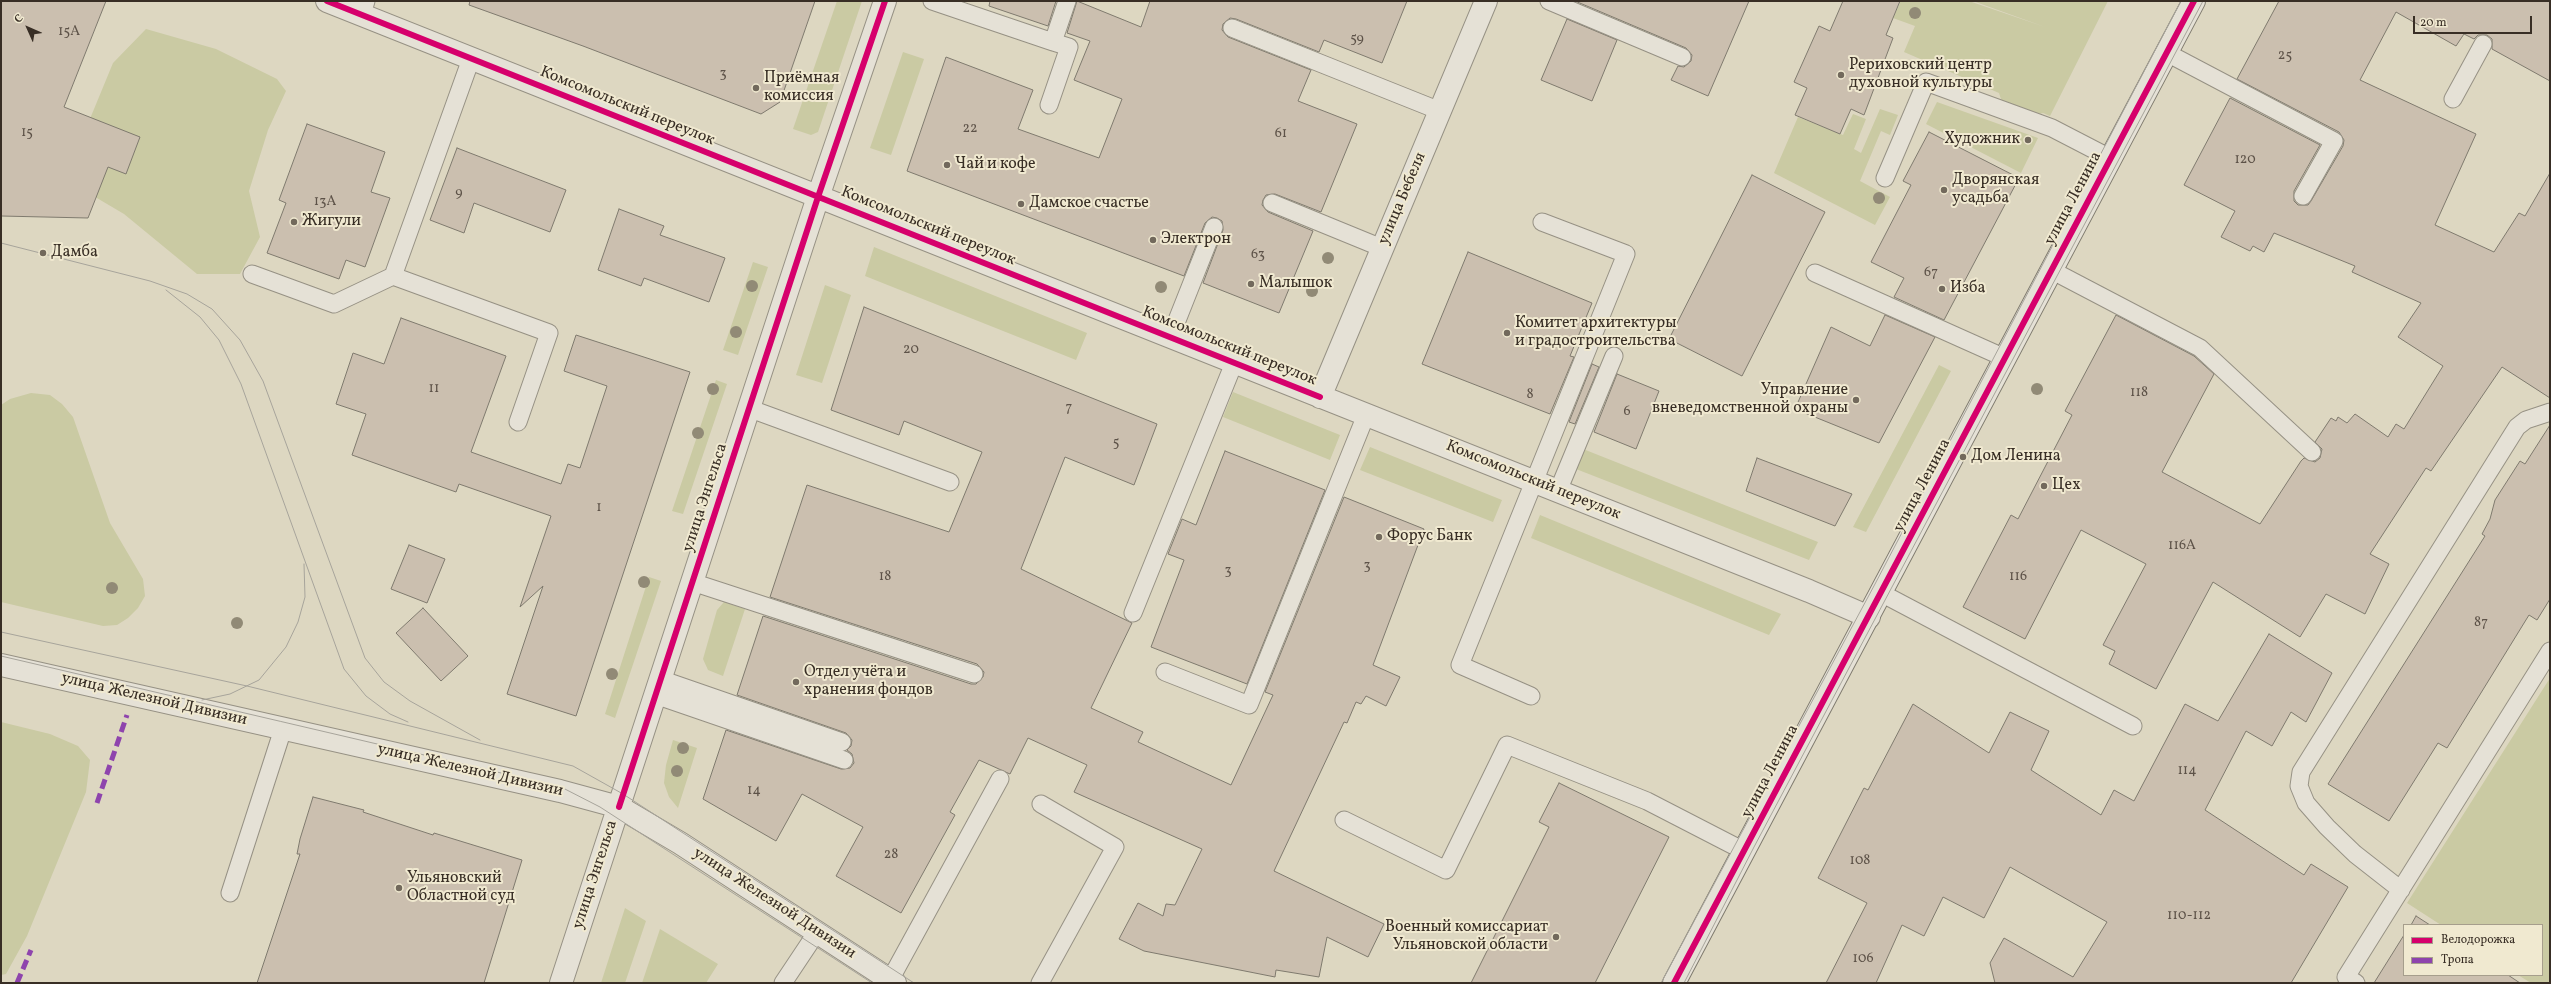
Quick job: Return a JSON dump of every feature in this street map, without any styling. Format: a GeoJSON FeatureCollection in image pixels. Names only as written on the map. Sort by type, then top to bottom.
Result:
{"type":"FeatureCollection","features":[{"type":"Feature","properties":{"kind":"street","name":"Комсомольский переулок"},"geometry":{"type":"LineString","coordinates":[[327,1],[364,8],[471,59],[1558,491],[1870,617]]}},
{"type":"Feature","properties":{"kind":"street","name":"улица Энгельса"},"geometry":{"type":"LineString","coordinates":[[561,983],[748,408],[885,1]]}},
{"type":"Feature","properties":{"kind":"street","name":"улица Бебеля"},"geometry":{"type":"LineString","coordinates":[[1320,397],[1486,1]]}},
{"type":"Feature","properties":{"kind":"street","name":"улица Ленина"},"geometry":{"type":"LineString","coordinates":[[1674,983],[1870,617],[2051,270],[2194,1]]}},
{"type":"Feature","properties":{"kind":"street","name":"улица Железной Дивизии"},"geometry":{"type":"LineString","coordinates":[[1,665],[560,791],[619,807],[680,843],[893,981]]}},
{"type":"Feature","properties":{"kind":"lane"},"geometry":{"type":"LineString","coordinates":[[932,1],[1069,47],[1049,105]]}},
{"type":"Feature","properties":{"kind":"lane"},"geometry":{"type":"LineString","coordinates":[[1053,42],[1067,1]]}},
{"type":"Feature","properties":{"kind":"lane"},"geometry":{"type":"LineString","coordinates":[[1549,1],[1682,57]]}},
{"type":"Feature","properties":{"kind":"lane"},"geometry":{"type":"LineString","coordinates":[[1232,28],[1440,111]]}},
{"type":"Feature","properties":{"kind":"lane"},"geometry":{"type":"LineString","coordinates":[[2453,99],[2483,44]]}},
{"type":"Feature","properties":{"kind":"lane"},"geometry":{"type":"LineString","coordinates":[[2167,53],[2334,141],[2303,196]]}},
{"type":"Feature","properties":{"kind":"lane"},"geometry":{"type":"LineString","coordinates":[[252,274],[334,304],[393,276],[471,59]]}},
{"type":"Feature","properties":{"kind":"lane"},"geometry":{"type":"LineString","coordinates":[[1885,178],[1926,82],[2052,128],[2110,158]]}},
{"type":"Feature","properties":{"kind":"lane"},"geometry":{"type":"LineString","coordinates":[[1272,203],[1382,248]]}},
{"type":"Feature","properties":{"kind":"lane"},"geometry":{"type":"LineString","coordinates":[[1530,696],[1460,665],[1626,254],[1542,222]]}},
{"type":"Feature","properties":{"kind":"lane"},"geometry":{"type":"LineString","coordinates":[[1170,338],[1214,228]]}},
{"type":"Feature","properties":{"kind":"lane"},"geometry":{"type":"LineString","coordinates":[[2051,270],[2200,348],[2312,452]]}},
{"type":"Feature","properties":{"kind":"lane"},"geometry":{"type":"LineString","coordinates":[[1815,273],[2005,358]]}},
{"type":"Feature","properties":{"kind":"lane"},"geometry":{"type":"LineString","coordinates":[[393,276],[549,333],[518,422]]}},
{"type":"Feature","properties":{"kind":"lane"},"geometry":{"type":"LineString","coordinates":[[1558,491],[1614,356]]}},
{"type":"Feature","properties":{"kind":"lane"},"geometry":{"type":"LineString","coordinates":[[1133,613],[1234,363]]}},
{"type":"Feature","properties":{"kind":"lane"},"geometry":{"type":"LineString","coordinates":[[748,408],[950,482]]}},
{"type":"Feature","properties":{"kind":"lane"},"geometry":{"type":"LineString","coordinates":[[2401,890],[2355,854],[2306,803],[2299,786],[2301,772],[2517,427],[2526,420],[2550,412]]}},
{"type":"Feature","properties":{"kind":"lane"},"geometry":{"type":"LineString","coordinates":[[1164,672],[1249,705],[1366,415]]}},
{"type":"Feature","properties":{"kind":"lane"},"geometry":{"type":"LineString","coordinates":[[692,582],[974,674]]}},
{"type":"Feature","properties":{"kind":"lane"},"geometry":{"type":"LineString","coordinates":[[1882,592],[2133,726]]}},
{"type":"Feature","properties":{"kind":"lane"},"geometry":{"type":"LineString","coordinates":[[2356,983],[2346,977],[2550,651]]}},
{"type":"Feature","properties":{"kind":"lane"},"geometry":{"type":"LineString","coordinates":[[658,687],[842,742]]}},
{"type":"Feature","properties":{"kind":"lane"},"geometry":{"type":"LineString","coordinates":[[658,687],[844,760]]}},
{"type":"Feature","properties":{"kind":"lane"},"geometry":{"type":"LineString","coordinates":[[230,893],[283,729]]}},
{"type":"Feature","properties":{"kind":"lane"},"geometry":{"type":"LineString","coordinates":[[1344,820],[1446,870],[1507,745],[1647,801],[1744,851]]}},
{"type":"Feature","properties":{"kind":"lane"},"geometry":{"type":"LineString","coordinates":[[893,981],[1000,779]]}},
{"type":"Feature","properties":{"kind":"lane"},"geometry":{"type":"LineString","coordinates":[[1040,983],[1115,847],[1041,804]]}},
{"type":"Feature","properties":{"kind":"lane"},"geometry":{"type":"LineString","coordinates":[[783,983],[817,932]]}},
{"type":"Feature","properties":{"kind":"green space"},"geometry":{"type":"Polygon","coordinates":[[[837,1],[862,1],[818,132],[811,135],[793,129],[837,1]]]}},
{"type":"Feature","properties":{"kind":"green space"},"geometry":{"type":"Polygon","coordinates":[[[1893,1],[1969,1],[2045,27],[1973,1],[2108,1],[2050,116],[2043,113],[2035,115],[2002,102],[1999,93],[1904,52],[1915,26],[1893,18],[1900,3],[1893,1]]]}},
{"type":"Feature","properties":{"kind":"green space"},"geometry":{"type":"Polygon","coordinates":[[[146,29],[216,49],[277,79],[286,91],[268,130],[249,191],[260,237],[240,274],[197,274],[124,214],[85,191],[73,160],[113,63],[146,29]]]}},
{"type":"Feature","properties":{"kind":"green space"},"geometry":{"type":"Polygon","coordinates":[[[903,52],[924,59],[891,155],[870,148],[903,52]]]}},
{"type":"Feature","properties":{"kind":"green space"},"geometry":{"type":"Polygon","coordinates":[[[1937,102],[2038,138],[2021,173],[1926,124],[1937,102]]]}},
{"type":"Feature","properties":{"kind":"green space"},"geometry":{"type":"Polygon","coordinates":[[[1880,109],[1898,115],[1890,135],[1881,131],[1860,181],[1890,197],[1875,225],[1774,173],[1798,117],[1843,135],[1853,114],[1866,119],[1854,149],[1861,153],[1880,109]]]}},
{"type":"Feature","properties":{"kind":"green space"},"geometry":{"type":"Polygon","coordinates":[[[874,247],[1087,333],[1076,360],[865,276],[874,247]]]}},
{"type":"Feature","properties":{"kind":"green space"},"geometry":{"type":"Polygon","coordinates":[[[753,262],[768,267],[738,355],[723,350],[753,262]]]}},
{"type":"Feature","properties":{"kind":"green space"},"geometry":{"type":"Polygon","coordinates":[[[825,285],[851,295],[822,383],[796,375],[825,285]]]}},
{"type":"Feature","properties":{"kind":"green space"},"geometry":{"type":"Polygon","coordinates":[[[1939,365],[1951,371],[1866,532],[1853,527],[1939,365]]]}},
{"type":"Feature","properties":{"kind":"green space"},"geometry":{"type":"Polygon","coordinates":[[[716,380],[727,384],[683,514],[672,511],[716,380]]]}},
{"type":"Feature","properties":{"kind":"green space"},"geometry":{"type":"Polygon","coordinates":[[[1233,392],[1340,435],[1330,460],[1223,417],[1233,392]]]}},
{"type":"Feature","properties":{"kind":"green space"},"geometry":{"type":"Polygon","coordinates":[[[31,393],[50,395],[62,404],[73,417],[110,523],[143,579],[145,596],[138,608],[128,618],[117,625],[103,626],[1,602],[1,405],[10,399],[31,393]]]}},
{"type":"Feature","properties":{"kind":"green space"},"geometry":{"type":"Polygon","coordinates":[[[1370,447],[1502,500],[1493,522],[1360,470],[1370,447]]]}},
{"type":"Feature","properties":{"kind":"green space"},"geometry":{"type":"Polygon","coordinates":[[[1583,449],[1818,542],[1809,560],[1576,469],[1583,449]]]}},
{"type":"Feature","properties":{"kind":"green space"},"geometry":{"type":"Polygon","coordinates":[[[1540,515],[1781,614],[1769,635],[1531,538],[1540,515]]]}},
{"type":"Feature","properties":{"kind":"green space"},"geometry":{"type":"Polygon","coordinates":[[[649,577],[661,581],[615,718],[605,714],[649,577]]]}},
{"type":"Feature","properties":{"kind":"green space"},"geometry":{"type":"Polygon","coordinates":[[[724,602],[745,609],[723,676],[708,670],[703,659],[717,610],[724,602]]]}},
{"type":"Feature","properties":{"kind":"green space"},"geometry":{"type":"Polygon","coordinates":[[[2550,678],[2550,983],[2531,983],[2520,976],[2543,976],[2543,924],[2439,924],[2407,903],[2550,678]]]}},
{"type":"Feature","properties":{"kind":"green space"},"geometry":{"type":"Polygon","coordinates":[[[1,722],[50,734],[78,746],[90,760],[86,792],[27,936],[6,974],[1,975],[1,722]]]}},
{"type":"Feature","properties":{"kind":"green space"},"geometry":{"type":"Polygon","coordinates":[[[673,740],[697,748],[678,808],[669,797],[664,783],[666,765],[673,740]]]}},
{"type":"Feature","properties":{"kind":"green space"},"geometry":{"type":"Polygon","coordinates":[[[625,908],[646,921],[625,983],[601,983],[625,908]]]}},
{"type":"Feature","properties":{"kind":"green space"},"geometry":{"type":"Polygon","coordinates":[[[660,929],[718,964],[706,983],[642,983],[660,929]]]}},
{"type":"Feature","properties":{"kind":"building"},"geometry":{"type":"Polygon","coordinates":[[[1,1],[106,1],[64,107],[140,137],[126,174],[108,167],[88,218],[1,216],[1,1]]]}},
{"type":"Feature","properties":{"kind":"building"},"geometry":{"type":"Polygon","coordinates":[[[470,1],[815,1],[780,102],[761,114],[583,46],[469,5],[470,1]]]}},
{"type":"Feature","properties":{"kind":"building"},"geometry":{"type":"Polygon","coordinates":[[[990,1],[1056,1],[1048,26],[989,6],[990,1]]]}},
{"type":"Feature","properties":{"kind":"building"},"geometry":{"type":"Polygon","coordinates":[[[1077,1],[1141,27],[1150,1],[1407,1],[1382,63],[1324,40],[1319,52],[1236,19],[1230,18],[1223,24],[1222,30],[1228,37],[1311,70],[1298,101],[1357,124],[1321,212],[1275,194],[1266,195],[1263,200],[1262,205],[1268,212],[1313,231],[1279,313],[1203,283],[1223,230],[1222,221],[1217,218],[1212,217],[1205,223],[1184,276],[907,171],[946,57],[1033,90],[1018,129],[1099,158],[1122,99],[1074,80],[1090,41],[1067,33],[1077,1]]]}},
{"type":"Feature","properties":{"kind":"building"},"geometry":{"type":"Polygon","coordinates":[[[1575,1],[1749,1],[1708,96],[1671,80],[1678,66],[1684,67],[1691,61],[1692,55],[1686,48],[1575,1]]]}},
{"type":"Feature","properties":{"kind":"building","name":"Рериховский центр духовной культуры"},"geometry":{"type":"Polygon","coordinates":[[[1843,1],[1900,1],[1886,35],[1893,38],[1864,115],[1851,109],[1840,134],[1795,115],[1807,88],[1794,82],[1819,26],[1830,31],[1843,1]]]}},
{"type":"Feature","properties":{"kind":"building"},"geometry":{"type":"Polygon","coordinates":[[[2279,1],[2550,1],[2550,81],[2492,49],[2492,39],[2487,35],[2478,35],[2474,39],[2464,34],[2456,46],[2396,12],[2360,80],[2476,134],[2435,225],[2494,252],[2519,213],[2525,216],[2550,173],[2550,398],[2502,367],[2431,471],[2426,468],[2370,554],[2389,564],[2365,614],[2326,594],[2300,637],[2213,582],[2156,689],[2109,664],[2115,651],[2103,645],[2146,564],[2081,530],[2025,639],[1963,607],[2011,515],[2018,519],[2072,415],[2065,411],[2116,315],[2194,356],[2214,374],[2162,472],[2260,524],[2301,461],[2304,458],[2315,462],[2320,458],[2322,449],[2315,442],[2331,418],[2336,421],[2338,417],[2347,423],[2355,414],[2388,437],[2396,424],[2404,429],[2443,366],[2398,337],[2421,303],[2352,272],[2355,266],[2274,233],[2264,252],[2253,246],[2250,251],[2221,237],[2235,211],[2184,185],[2230,98],[2320,145],[2294,191],[2294,201],[2298,205],[2308,205],[2343,146],[2344,140],[2339,132],[2237,79],[2279,1]]]}},
{"type":"Feature","properties":{"kind":"building"},"geometry":{"type":"Polygon","coordinates":[[[1567,19],[1617,40],[1592,101],[1541,80],[1567,19]]]}},
{"type":"Feature","properties":{"kind":"building"},"geometry":{"type":"Polygon","coordinates":[[[307,124],[385,152],[371,192],[390,198],[365,267],[346,260],[339,279],[267,253],[286,203],[279,200],[307,124]]]}},
{"type":"Feature","properties":{"kind":"building"},"geometry":{"type":"Polygon","coordinates":[[[1929,132],[2019,178],[1944,320],[1894,297],[1904,278],[1871,262],[1911,185],[1903,181],[1929,132]]]}},
{"type":"Feature","properties":{"kind":"building"},"geometry":{"type":"Polygon","coordinates":[[[457,148],[566,190],[550,232],[474,203],[464,233],[430,220],[457,148]]]}},
{"type":"Feature","properties":{"kind":"building"},"geometry":{"type":"Polygon","coordinates":[[[1752,175],[1825,212],[1742,376],[1669,339],[1752,175]]]}},
{"type":"Feature","properties":{"kind":"building"},"geometry":{"type":"Polygon","coordinates":[[[619,209],[664,226],[660,235],[725,258],[709,302],[644,278],[641,286],[598,270],[619,209]]]}},
{"type":"Feature","properties":{"kind":"building","name":"Комитет архитектуры и градостроительства"},"geometry":{"type":"Polygon","coordinates":[[[1468,252],[1592,303],[1570,356],[1574,357],[1550,414],[1422,364],[1468,252]]]}},
{"type":"Feature","properties":{"kind":"building"},"geometry":{"type":"Polygon","coordinates":[[[864,307],[1157,424],[1134,485],[1065,457],[1021,569],[1132,623],[1091,708],[1143,732],[1138,742],[1231,785],[1273,695],[1265,692],[1344,497],[1424,529],[1373,665],[1400,677],[1386,706],[1366,696],[1361,704],[1356,702],[1347,723],[1344,722],[1274,871],[1384,924],[1368,957],[1327,937],[1319,977],[1276,970],[1275,977],[1144,951],[1119,939],[1138,903],[1163,916],[1166,904],[1175,905],[1202,849],[1074,792],[1087,765],[1028,738],[1010,774],[979,760],[950,812],[955,815],[901,913],[836,876],[863,827],[802,794],[776,841],[703,799],[726,730],[841,769],[850,768],[854,763],[852,754],[847,750],[851,746],[852,740],[846,733],[737,695],[763,616],[971,684],[976,684],[983,677],[984,672],[977,664],[770,597],[807,485],[949,532],[982,452],[904,421],[899,435],[831,410],[864,307]]]}},
{"type":"Feature","properties":{"kind":"building"},"geometry":{"type":"Polygon","coordinates":[[[1885,315],[1935,337],[1879,443],[1795,409],[1831,327],[1870,346],[1885,315]]]}},
{"type":"Feature","properties":{"kind":"building"},"geometry":{"type":"Polygon","coordinates":[[[401,318],[506,356],[471,452],[561,484],[568,464],[580,468],[607,386],[564,371],[576,335],[690,372],[576,716],[507,694],[543,586],[520,607],[551,516],[459,484],[456,492],[352,455],[366,414],[336,404],[353,353],[384,364],[401,318]]]}},
{"type":"Feature","properties":{"kind":"building"},"geometry":{"type":"Polygon","coordinates":[[[1592,364],[1599,367],[1575,424],[1569,422],[1592,364]]]}},
{"type":"Feature","properties":{"kind":"building"},"geometry":{"type":"Polygon","coordinates":[[[1617,374],[1659,391],[1636,449],[1594,432],[1617,374]]]}},
{"type":"Feature","properties":{"kind":"building"},"geometry":{"type":"Polygon","coordinates":[[[2550,425],[2550,599],[2537,620],[2529,615],[2447,748],[2438,743],[2389,821],[2328,784],[2485,536],[2482,534],[2490,519],[2495,500],[2520,461],[2525,464],[2550,425]]]}},
{"type":"Feature","properties":{"kind":"building"},"geometry":{"type":"Polygon","coordinates":[[[1225,451],[1325,490],[1247,684],[1151,647],[1184,560],[1168,554],[1182,519],[1196,525],[1225,451]]]}},
{"type":"Feature","properties":{"kind":"building"},"geometry":{"type":"Polygon","coordinates":[[[1757,458],[1852,494],[1835,526],[1746,491],[1757,458]]]}},
{"type":"Feature","properties":{"kind":"building"},"geometry":{"type":"Polygon","coordinates":[[[409,545],[445,559],[427,603],[391,589],[409,545]]]}},
{"type":"Feature","properties":{"kind":"building"},"geometry":{"type":"Polygon","coordinates":[[[423,608],[468,656],[441,681],[396,633],[423,608]]]}},
{"type":"Feature","properties":{"kind":"building"},"geometry":{"type":"Polygon","coordinates":[[[2269,634],[2332,673],[2306,722],[2291,712],[2272,746],[2246,731],[2205,810],[2304,875],[2311,864],[2348,887],[2291,983],[1995,983],[1990,963],[2004,938],[2073,977],[2107,922],[2010,867],[1984,918],[1943,897],[1924,936],[1902,925],[1876,983],[1826,983],[1867,903],[1818,878],[1864,788],[1868,790],[1913,704],[1989,753],[2010,712],[2049,731],[2031,770],[2101,815],[2114,790],[2134,801],[2185,704],[2218,721],[2269,634]]]}},
{"type":"Feature","properties":{"kind":"building","name":"Военный комиссариат Ульяновской области"},"geometry":{"type":"Polygon","coordinates":[[[1559,783],[1669,837],[1595,983],[1471,983],[1549,827],[1539,822],[1559,783]]]}},
{"type":"Feature","properties":{"kind":"building","name":"Ульяновский Областной суд"},"geometry":{"type":"Polygon","coordinates":[[[313,797],[364,810],[363,812],[433,835],[434,833],[522,860],[484,983],[257,983],[300,854],[297,854],[300,839],[313,797]]]}},
{"type":"Feature","properties":{"kind":"building"},"geometry":{"type":"Polygon","coordinates":[[[2416,916],[2428,924],[2412,924],[2416,916]]]}},
{"type":"Feature","properties":{"kind":"building"},"geometry":{"type":"Polygon","coordinates":[[[2403,937],[2403,976],[2510,976],[2520,983],[2374,983],[2403,937]]]}},
{"type":"Feature","properties":{"kind":"tram line"},"geometry":{"type":"LineString","coordinates":[[1661,983],[1875,584],[2181,1]]}},
{"type":"Feature","properties":{"kind":"tram line"},"geometry":{"type":"LineString","coordinates":[[1684,983],[1754,847],[2203,1]]}},
{"type":"Feature","properties":{"kind":"tram line"},"geometry":{"type":"LineString","coordinates":[[1,243],[150,281],[187,294],[212,309],[240,340],[263,381],[365,658],[384,682],[410,701],[480,740]]}},
{"type":"Feature","properties":{"kind":"tram line"},"geometry":{"type":"LineString","coordinates":[[166,290],[200,317],[219,340],[241,384],[344,669],[366,696],[390,714],[408,722]]}},
{"type":"Feature","properties":{"kind":"tram line"},"geometry":{"type":"LineString","coordinates":[[202,700],[230,694],[259,680],[286,647],[298,622],[305,597],[304,564]]}},
{"type":"Feature","properties":{"kind":"tram line"},"geometry":{"type":"LineString","coordinates":[[1,632],[247,686],[573,766],[623,794],[914,983]]}},
{"type":"Feature","properties":{"kind":"tram line"},"geometry":{"type":"LineString","coordinates":[[1,656],[561,787],[600,807],[872,983]]}},
{"type":"Feature","properties":{"kind":"marked path"},"geometry":{"type":"LineString","coordinates":[[97,803],[127,715]]}},
{"type":"Feature","properties":{"kind":"marked path"},"geometry":{"type":"LineString","coordinates":[[17,983],[31,950]]}},
{"type":"Feature","properties":{"kind":"cycle path"},"geometry":{"type":"LineString","coordinates":[[327,1],[1320,397]]}},
{"type":"Feature","properties":{"kind":"cycle path"},"geometry":{"type":"LineString","coordinates":[[619,807],[818,197],[885,1]]}},
{"type":"Feature","properties":{"kind":"cycle path"},"geometry":{"type":"LineString","coordinates":[[1674,983],[2194,1]]}},
{"type":"Feature","properties":{"kind":"place","name":"Рериховский центр духовной культуры"},"geometry":{"type":"Point","coordinates":[1841,75]}},
{"type":"Feature","properties":{"kind":"place","name":"Приёмная комиссия"},"geometry":{"type":"Point","coordinates":[756,88]}},
{"type":"Feature","properties":{"kind":"place","name":"Художник"},"geometry":{"type":"Point","coordinates":[2028,140]}},
{"type":"Feature","properties":{"kind":"place","name":"Чай и кофе"},"geometry":{"type":"Point","coordinates":[947,165]}},
{"type":"Feature","properties":{"kind":"place","name":"Дворянская усадьба"},"geometry":{"type":"Point","coordinates":[1944,190]}},
{"type":"Feature","properties":{"kind":"place","name":"Дамское счастье"},"geometry":{"type":"Point","coordinates":[1021,204]}},
{"type":"Feature","properties":{"kind":"place","name":"Жигули"},"geometry":{"type":"Point","coordinates":[294,222]}},
{"type":"Feature","properties":{"kind":"place","name":"Электрон"},"geometry":{"type":"Point","coordinates":[1153,240]}},
{"type":"Feature","properties":{"kind":"place","name":"Дамба"},"geometry":{"type":"Point","coordinates":[43,253]}},
{"type":"Feature","properties":{"kind":"place","name":"Малышок"},"geometry":{"type":"Point","coordinates":[1251,284]}},
{"type":"Feature","properties":{"kind":"place","name":"Изба"},"geometry":{"type":"Point","coordinates":[1942,289]}},
{"type":"Feature","properties":{"kind":"place","name":"Комитет архитектуры и градостроительства"},"geometry":{"type":"Point","coordinates":[1507,333]}},
{"type":"Feature","properties":{"kind":"place","name":"Управление вневедомственной охраны"},"geometry":{"type":"Point","coordinates":[1856,400]}},
{"type":"Feature","properties":{"kind":"place","name":"Дом Ленина"},"geometry":{"type":"Point","coordinates":[1963,457]}},
{"type":"Feature","properties":{"kind":"place","name":"Цех"},"geometry":{"type":"Point","coordinates":[2044,486]}},
{"type":"Feature","properties":{"kind":"place","name":"Форус Банк"},"geometry":{"type":"Point","coordinates":[1379,537]}},
{"type":"Feature","properties":{"kind":"place","name":"Отдел учёта и хранения фондов"},"geometry":{"type":"Point","coordinates":[796,682]}},
{"type":"Feature","properties":{"kind":"place","name":"Ульяновский Областной суд"},"geometry":{"type":"Point","coordinates":[399,888]}},
{"type":"Feature","properties":{"kind":"place","name":"Военный комиссариат Ульяновской области"},"geometry":{"type":"Point","coordinates":[1556,937]}}]}
